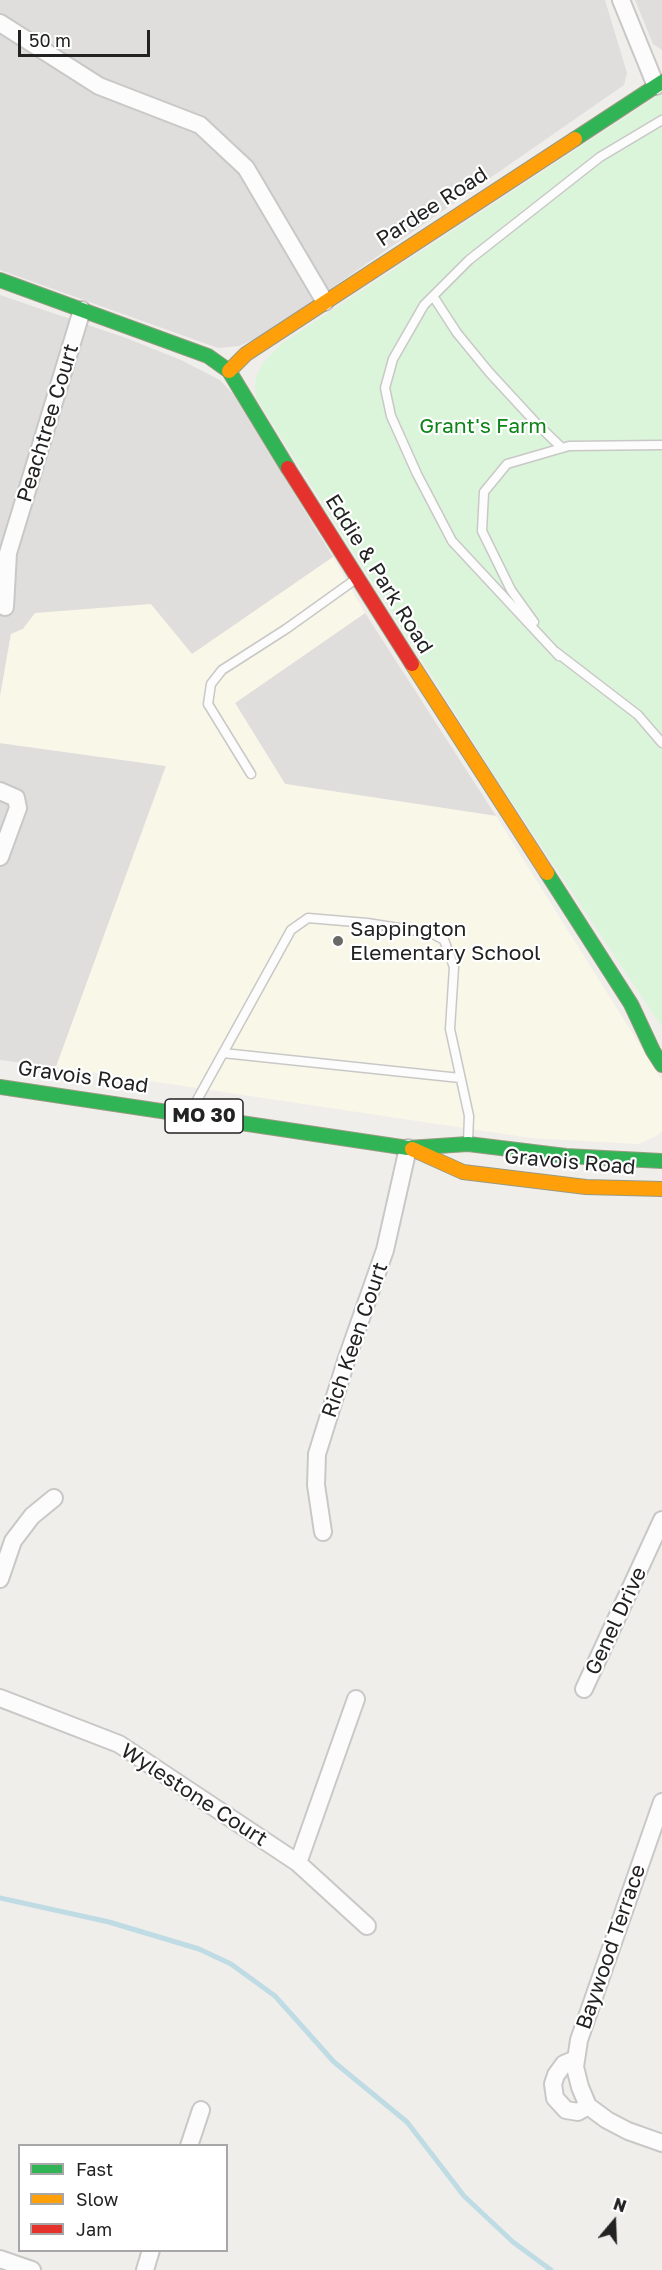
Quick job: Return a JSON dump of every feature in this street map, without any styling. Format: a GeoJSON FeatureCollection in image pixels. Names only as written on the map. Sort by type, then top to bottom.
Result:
{"type":"FeatureCollection","features":[{"type":"Feature","properties":{"kind":"street"},"geometry":{"type":"LineString","coordinates":[[621,0],[659,84]]}},
{"type":"Feature","properties":{"kind":"street"},"geometry":{"type":"LineString","coordinates":[[0,22],[99,86],[200,125],[246,168],[325,302]]}},
{"type":"Feature","properties":{"kind":"street","name":"Pardee Road"},"geometry":{"type":"LineString","coordinates":[[228,371],[246,354],[659,84]]}},
{"type":"Feature","properties":{"kind":"street","name":"Eddie & Park Road"},"geometry":{"type":"LineString","coordinates":[[0,280],[200,352],[228,371],[357,579],[631,1004],[662,1065]]}},
{"type":"Feature","properties":{"kind":"street","name":"Peachtree Court"},"geometry":{"type":"LineString","coordinates":[[5,607],[8,553],[82,310]]}},
{"type":"Feature","properties":{"kind":"street"},"geometry":{"type":"LineString","coordinates":[[0,791],[16,798],[18,808],[0,857]]}},
{"type":"Feature","properties":{"kind":"street","name":"Eddie & Park Road"},"geometry":{"type":"LineString","coordinates":[[631,1004],[662,1038]]}},
{"type":"Feature","properties":{"kind":"street","name":"Gravois Road"},"geometry":{"type":"LineString","coordinates":[[0,1087],[408,1148],[468,1144],[566,1156],[662,1161]]}},
{"type":"Feature","properties":{"kind":"street"},"geometry":{"type":"LineString","coordinates":[[644,1160],[662,1147]]}},
{"type":"Feature","properties":{"kind":"street","name":"Gravois Road"},"geometry":{"type":"LineString","coordinates":[[408,1148],[463,1172],[586,1187],[662,1189]]}},
{"type":"Feature","properties":{"kind":"street","name":"Rich Keen Court"},"geometry":{"type":"LineString","coordinates":[[323,1533],[316,1485],[316,1454],[347,1358],[386,1250],[408,1148]]}},
{"type":"Feature","properties":{"kind":"street"},"geometry":{"type":"LineString","coordinates":[[0,1579],[13,1541],[32,1516],[54,1498]]}},
{"type":"Feature","properties":{"kind":"street","name":"Genel Drive"},"geometry":{"type":"LineString","coordinates":[[584,1689],[662,1520]]}},
{"type":"Feature","properties":{"kind":"street","name":"Wylestone Court"},"geometry":{"type":"LineString","coordinates":[[0,1698],[119,1744],[298,1863],[367,1926]]}},
{"type":"Feature","properties":{"kind":"street"},"geometry":{"type":"LineString","coordinates":[[298,1863],[356,1699]]}},
{"type":"Feature","properties":{"kind":"street","name":"Baywood Terrace"},"geometry":{"type":"LineString","coordinates":[[576,2059],[564,2064],[553,2084],[555,2098],[566,2110],[578,2112],[588,2106],[575,2067],[579,2040],[662,1802]]}},
{"type":"Feature","properties":{"kind":"street"},"geometry":{"type":"LineString","coordinates":[[588,2106],[607,2121],[662,2143]]}},
{"type":"Feature","properties":{"kind":"street"},"geometry":{"type":"LineString","coordinates":[[189,2144],[201,2110]]}},
{"type":"Feature","properties":{"kind":"street"},"geometry":{"type":"LineString","coordinates":[[145,2270],[151,2252]]}},
{"type":"Feature","properties":{"kind":"street"},"geometry":{"type":"LineString","coordinates":[[0,2259],[32,2270]]}},
{"type":"Feature","properties":{"kind":"lane"},"geometry":{"type":"LineString","coordinates":[[662,120],[591,164],[469,260],[424,305],[393,359],[385,388],[391,416],[417,474],[452,541],[559,656],[638,715],[662,743]]}},
{"type":"Feature","properties":{"kind":"lane"},"geometry":{"type":"LineString","coordinates":[[434,296],[457,333],[489,372],[562,448]]}},
{"type":"Feature","properties":{"kind":"lane"},"geometry":{"type":"LineString","coordinates":[[559,656],[511,590],[482,531],[484,492],[507,464],[568,446],[662,445]]}},
{"type":"Feature","properties":{"kind":"lane"},"geometry":{"type":"LineString","coordinates":[[251,774],[208,704],[211,684],[222,670],[357,579]]}},
{"type":"Feature","properties":{"kind":"lane"},"geometry":{"type":"LineString","coordinates":[[189,1114],[291,930],[308,918],[368,923],[431,933],[444,940],[454,967],[450,1029],[469,1116],[468,1144]]}},
{"type":"Feature","properties":{"kind":"lane"},"geometry":{"type":"LineString","coordinates":[[222,1053],[460,1078]]}},
{"type":"Feature","properties":{"kind":"shaded area"},"geometry":{"type":"Polygon","coordinates":[[[0,0],[605,0],[627,73],[624,85],[264,335],[239,346],[218,348],[0,270],[0,0]]]}},
{"type":"Feature","properties":{"kind":"shaded area"},"geometry":{"type":"Polygon","coordinates":[[[635,0],[662,0],[662,50],[653,44],[635,0]]]}},
{"type":"Feature","properties":{"kind":"shaded area"},"geometry":{"type":"Polygon","coordinates":[[[0,295],[126,338],[181,360],[220,380],[234,395],[333,557],[192,655],[35,614],[23,629],[11,634],[0,697],[0,295]]]}},
{"type":"Feature","properties":{"kind":"shaded area","name":"Sappington Elementary School"},"geometry":{"type":"Polygon","coordinates":[[[333,557],[365,613],[235,703],[285,784],[496,816],[662,1080],[662,1131],[656,1136],[639,1144],[531,1138],[56,1067],[166,766],[0,743],[0,697],[11,634],[23,629],[35,613],[151,604],[192,654],[333,557]]]}},
{"type":"Feature","properties":{"kind":"shaded area"},"geometry":{"type":"Polygon","coordinates":[[[365,613],[496,816],[285,784],[235,703],[365,613]]]}},
{"type":"Feature","properties":{"kind":"shaded area"},"geometry":{"type":"Polygon","coordinates":[[[0,743],[166,766],[56,1067],[0,1060],[0,743]]]}},
{"type":"Feature","properties":{"kind":"green space","name":"Grant's Farm"},"geometry":{"type":"Polygon","coordinates":[[[662,93],[662,1027],[502,787],[256,398],[255,387],[256,377],[262,364],[281,344],[662,93]]]}},
{"type":"Feature","properties":{"kind":"waterway"},"geometry":{"type":"LineString","coordinates":[[0,1898],[109,1922],[199,1949],[231,1964],[275,1996],[334,2062],[407,2122],[464,2196],[513,2242],[551,2270]]}},
{"type":"Feature","properties":{"kind":"traffic: fast"},"geometry":{"type":"LineString","coordinates":[[575,139],[662,82]]}},
{"type":"Feature","properties":{"kind":"traffic: fast"},"geometry":{"type":"LineString","coordinates":[[0,280],[208,356],[229,371],[288,468]]}},
{"type":"Feature","properties":{"kind":"traffic: fast"},"geometry":{"type":"LineString","coordinates":[[547,873],[631,1004],[662,1065]]}},
{"type":"Feature","properties":{"kind":"traffic: fast"},"geometry":{"type":"LineString","coordinates":[[0,1087],[408,1148],[468,1144],[566,1156],[662,1161]]}},
{"type":"Feature","properties":{"kind":"traffic: slow"},"geometry":{"type":"LineString","coordinates":[[229,371],[246,354],[575,139]]}},
{"type":"Feature","properties":{"kind":"traffic: slow"},"geometry":{"type":"LineString","coordinates":[[412,664],[547,873]]}},
{"type":"Feature","properties":{"kind":"traffic: slow"},"geometry":{"type":"LineString","coordinates":[[412,1149],[463,1172],[586,1187],[662,1189]]}},
{"type":"Feature","properties":{"kind":"traffic: jam"},"geometry":{"type":"LineString","coordinates":[[288,468],[412,664]]}},
{"type":"Feature","properties":{"kind":"place","name":"Sappington Elementary School"},"geometry":{"type":"Point","coordinates":[338,941]}}]}
